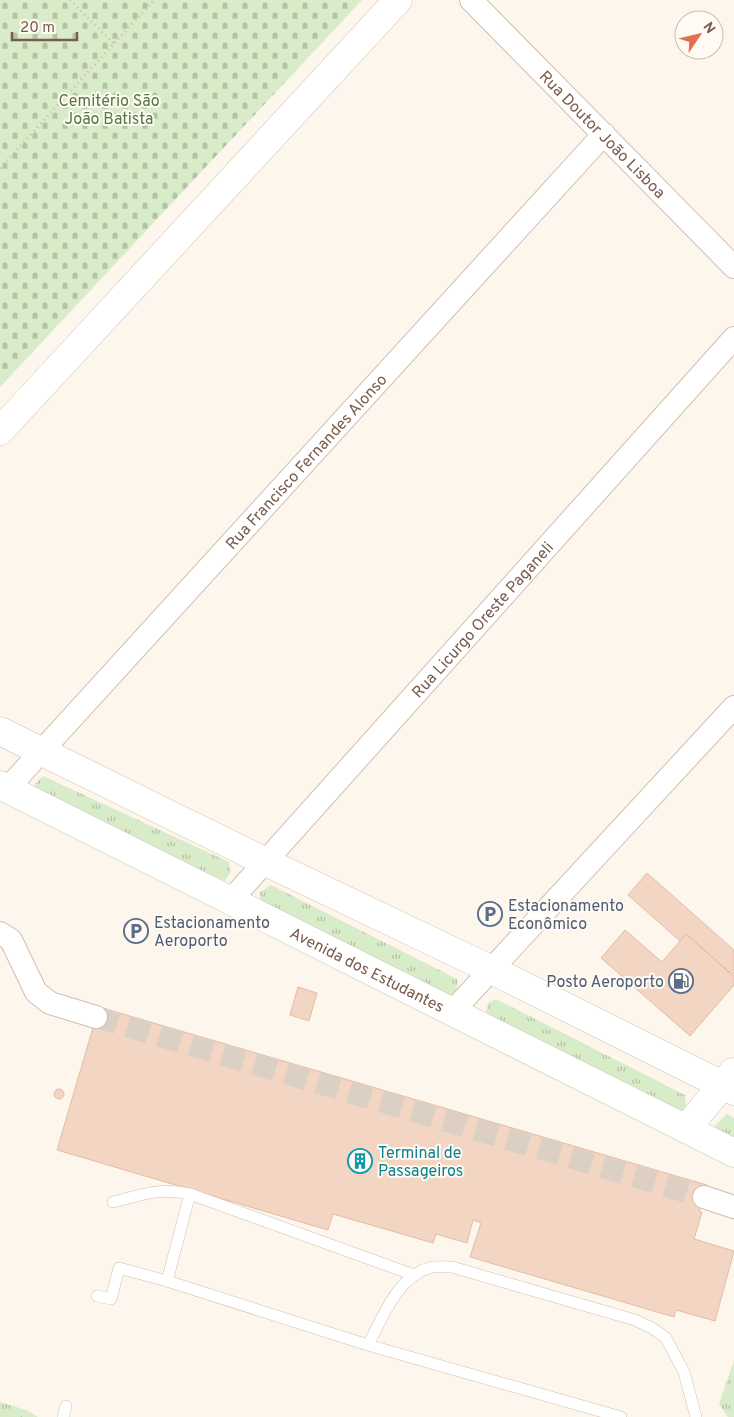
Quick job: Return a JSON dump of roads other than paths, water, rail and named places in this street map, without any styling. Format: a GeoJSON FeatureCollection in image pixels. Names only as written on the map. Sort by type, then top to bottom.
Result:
{"type":"FeatureCollection","features":[{"type":"Feature","properties":{"kind":"main road"},"geometry":{"type":"LineString","coordinates":[[0,430],[398,0]]}},
{"type":"Feature","properties":{"kind":"main road"},"geometry":{"type":"LineString","coordinates":[[0,731],[266,862],[730,1082],[686,1129]]}},
{"type":"Feature","properties":{"kind":"main road","name":"Avenida dos Estudantes"},"geometry":{"type":"LineString","coordinates":[[4,787],[734,1153]]}},
{"type":"Feature","properties":{"kind":"street","name":"Rua Doutor João Lisboa"},"geometry":{"type":"LineString","coordinates":[[470,0],[734,267]]}},
{"type":"Feature","properties":{"kind":"street","name":"Rua Francisco Fernandes Alonso"},"geometry":{"type":"LineString","coordinates":[[4,787],[41,752],[604,134]]}},
{"type":"Feature","properties":{"kind":"street","name":"Rua Licurgo Oreste Paganeli"},"geometry":{"type":"LineString","coordinates":[[230,901],[734,338]]}},
{"type":"Feature","properties":{"kind":"street"},"geometry":{"type":"LineString","coordinates":[[452,1012],[734,707]]}},
{"type":"Feature","properties":{"kind":"street"},"geometry":{"type":"LineString","coordinates":[[0,933],[11,940],[36,992],[50,1003],[96,1017]]}},
{"type":"Feature","properties":{"kind":"street"},"geometry":{"type":"LineString","coordinates":[[704,1197],[734,1207]]}},
{"type":"Feature","properties":{"kind":"lane"},"geometry":{"type":"LineString","coordinates":[[113,1202],[162,1191],[190,1194],[414,1275]]}},
{"type":"Feature","properties":{"kind":"lane"},"geometry":{"type":"LineString","coordinates":[[167,1281],[190,1194]]}},
{"type":"Feature","properties":{"kind":"lane"},"geometry":{"type":"LineString","coordinates":[[368,1344],[396,1292],[414,1275],[429,1268],[452,1267],[635,1320],[652,1328],[666,1338],[684,1372],[696,1417]]}},
{"type":"Feature","properties":{"kind":"lane"},"geometry":{"type":"LineString","coordinates":[[97,1296],[111,1299],[119,1268],[167,1281],[368,1344],[621,1417]]}},
{"type":"Feature","properties":{"kind":"tunnel"},"geometry":{"type":"LineString","coordinates":[[96,1017],[704,1197]]}},
{"type":"Feature","properties":{"kind":"place","name":"Estacionamento Econômico"},"geometry":{"type":"Point","coordinates":[490,914]}},
{"type":"Feature","properties":{"kind":"place","name":"Estacionamento Aeroporto"},"geometry":{"type":"Point","coordinates":[136,931]}},
{"type":"Feature","properties":{"kind":"place","name":"Posto Aeroporto"},"geometry":{"type":"Point","coordinates":[681,981]}},
{"type":"Feature","properties":{"kind":"place","name":"Terminal de Passageiros"},"geometry":{"type":"Point","coordinates":[360,1161]}},
{"type":"Feature","properties":{"kind":"park label","name":"Cemitério São João Batista"},"geometry":{"type":"Point","coordinates":[109,109]}}]}
